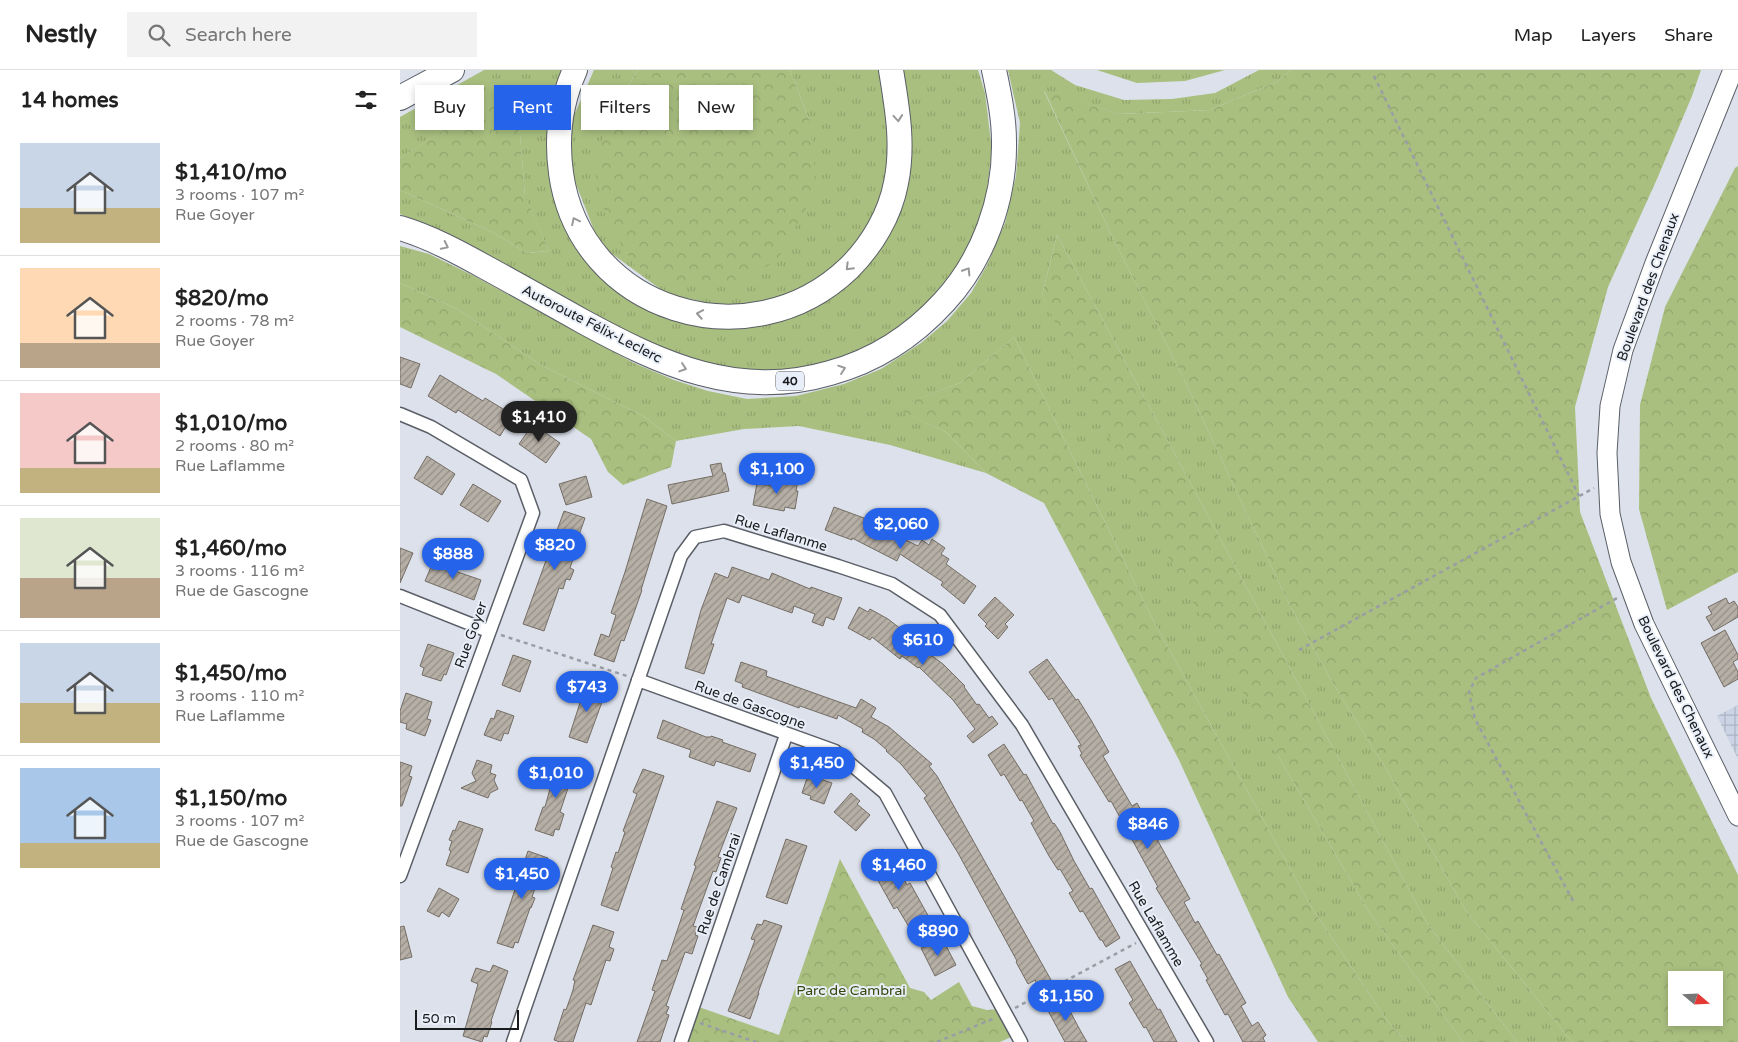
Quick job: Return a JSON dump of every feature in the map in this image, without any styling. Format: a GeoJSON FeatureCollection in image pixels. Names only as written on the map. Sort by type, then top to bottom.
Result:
{"type":"FeatureCollection","features":[{"type":"Feature","properties":{"kind":"highway"},"geometry":{"type":"LineString","coordinates":[[400,98],[452,70]]}},
{"type":"Feature","properties":{"kind":"highway"},"geometry":{"type":"LineString","coordinates":[[575,70],[562,108],[558,146],[562,185],[566,200],[581,232],[610,269],[636,290],[678,309],[702,315],[724,317],[746,316],[775,310],[810,296],[842,274],[868,245],[889,207],[898,171],[899,132],[891,70]]}},
{"type":"Feature","properties":{"kind":"highway","name":"Autoroute Félix-Leclerc"},"geometry":{"type":"LineString","coordinates":[[400,228],[447,247],[636,349],[686,370],[723,379],[760,383],[782,382],[821,376],[872,357],[907,336],[943,304],[970,266],[987,233],[996,206],[1002,178],[1003,123],[994,70]]}},
{"type":"Feature","properties":{"kind":"main road","name":"Boulevard des Chenaux"},"geometry":{"type":"LineString","coordinates":[[1733,70],[1654,263],[1623,350],[1610,406],[1607,453],[1610,514],[1621,562],[1644,624],[1738,816]]}},
{"type":"Feature","properties":{"kind":"street","name":"Rue Goyer"},"geometry":{"type":"LineString","coordinates":[[400,414],[431,427],[521,480],[533,513],[488,631],[400,876]]}},
{"type":"Feature","properties":{"kind":"street","name":"Rue Laflamme"},"geometry":{"type":"LineString","coordinates":[[513,1042],[681,556],[695,537],[724,531],[892,584],[940,615],[1022,724],[1207,1042]]}},
{"type":"Feature","properties":{"kind":"street"},"geometry":{"type":"LineString","coordinates":[[400,596],[488,631]]}},
{"type":"Feature","properties":{"kind":"street","name":"Rue de Gascogne"},"geometry":{"type":"LineString","coordinates":[[638,680],[835,752],[885,793],[1022,1042]]}},
{"type":"Feature","properties":{"kind":"street","name":"Rue de Cambrai"},"geometry":{"type":"LineString","coordinates":[[681,1042],[786,735]]}},
{"type":"Feature","properties":{"kind":"path"},"geometry":{"type":"LineString","coordinates":[[1374,76],[1579,496]]}},
{"type":"Feature","properties":{"kind":"path"},"geometry":{"type":"LineString","coordinates":[[1299,650],[1608,480]]}},
{"type":"Feature","properties":{"kind":"path"},"geometry":{"type":"LineString","coordinates":[[1573,901],[1475,719],[1469,692],[1476,678],[1632,590]]}},
{"type":"Feature","properties":{"kind":"path"},"geometry":{"type":"LineString","coordinates":[[488,631],[638,680]]}},
{"type":"Feature","properties":{"kind":"path"},"geometry":{"type":"LineString","coordinates":[[937,1042],[1006,1013],[1146,938]]}},
{"type":"Feature","properties":{"kind":"path"},"geometry":{"type":"LineString","coordinates":[[688,1020],[756,1042]]}},
{"type":"Feature","properties":{"kind":"shaded area"},"geometry":{"type":"Polygon","coordinates":[[[1738,705],[1738,759],[1717,716],[1738,705]]]}},
{"type":"Feature","properties":{"kind":"green space"},"geometry":{"type":"Polygon","coordinates":[[[484,70],[566,70],[565,85],[494,85],[494,99],[484,105],[484,85],[457,85],[484,70]]]}},
{"type":"Feature","properties":{"kind":"green space"},"geometry":{"type":"Polygon","coordinates":[[[594,70],[638,70],[628,85],[587,85],[594,70]]]}},
{"type":"Feature","properties":{"kind":"green space"},"geometry":{"type":"Polygon","coordinates":[[[638,70],[790,70],[810,122],[817,189],[776,262],[733,282],[674,280],[635,266],[607,222],[594,169],[605,130],[669,130],[669,85],[628,85],[638,70]]]}},
{"type":"Feature","properties":{"kind":"green space"},"geometry":{"type":"Polygon","coordinates":[[[790,70],[879,70],[883,80],[891,150],[881,209],[845,261],[804,287],[768,304],[733,308],[667,294],[600,245],[570,169],[572,120],[581,100],[581,130],[669,130],[669,117],[679,117],[679,130],[753,130],[753,120],[810,122],[790,70]]]}},
{"type":"Feature","properties":{"kind":"green space"},"geometry":{"type":"Polygon","coordinates":[[[902,70],[978,70],[985,93],[992,151],[984,212],[962,262],[911,320],[856,353],[799,370],[731,371],[668,354],[452,236],[400,214],[400,190],[492,232],[527,253],[549,251],[525,197],[520,130],[561,130],[556,190],[657,312],[694,324],[735,328],[775,322],[813,309],[845,285],[883,246],[907,184],[902,70]]]}},
{"type":"Feature","properties":{"kind":"green space"},"geometry":{"type":"Polygon","coordinates":[[[1008,70],[1051,70],[1075,85],[1124,100],[1172,99],[1215,93],[1259,70],[1291,70],[1278,81],[1210,110],[1119,114],[1044,91],[1111,234],[1184,379],[1289,604],[1331,680],[1386,769],[1466,911],[1572,1042],[1517,1042],[1427,923],[1057,235],[1042,295],[1280,759],[1369,912],[1463,1042],[1406,1042],[1388,1022],[1312,908],[1153,620],[1014,337],[960,383],[894,408],[946,432],[986,473],[890,445],[799,426],[744,429],[676,441],[645,417],[541,365],[457,309],[400,283],[400,246],[429,254],[474,276],[634,363],[674,380],[708,391],[747,399],[796,396],[844,384],[881,369],[921,343],[947,321],[971,293],[987,265],[1005,223],[1016,176],[1020,123],[1008,70]]]}},
{"type":"Feature","properties":{"kind":"green space"},"geometry":{"type":"Polygon","coordinates":[[[1097,70],[1225,70],[1185,81],[1137,83],[1097,70]]]}},
{"type":"Feature","properties":{"kind":"green space"},"geometry":{"type":"Polygon","coordinates":[[[1291,70],[1701,70],[1657,179],[1608,287],[1575,407],[1580,512],[1651,698],[1738,875],[1738,1042],[1572,1042],[1466,911],[1386,769],[1331,680],[1289,604],[1184,379],[1111,234],[1044,90],[1119,114],[1210,110],[1278,81],[1291,70]]]}},
{"type":"Feature","properties":{"kind":"green space"},"geometry":{"type":"Polygon","coordinates":[[[494,98],[494,130],[520,130],[525,196],[549,251],[527,253],[492,232],[400,190],[400,158],[444,130],[484,130],[484,104],[494,98]]]}},
{"type":"Feature","properties":{"kind":"green space"},"geometry":{"type":"Polygon","coordinates":[[[415,109],[415,130],[444,130],[400,158],[400,117],[415,109]]]}},
{"type":"Feature","properties":{"kind":"green space"},"geometry":{"type":"Polygon","coordinates":[[[1738,166],[1738,572],[1667,610],[1639,509],[1640,405],[1665,307],[1735,168],[1738,166]]]}},
{"type":"Feature","properties":{"kind":"green space"},"geometry":{"type":"Polygon","coordinates":[[[1057,235],[1427,923],[1517,1042],[1463,1042],[1369,912],[1280,759],[1156,535],[1042,295],[1057,235]]]}},
{"type":"Feature","properties":{"kind":"green space"},"geometry":{"type":"Polygon","coordinates":[[[400,283],[457,309],[541,365],[645,417],[676,441],[671,467],[623,485],[608,472],[591,439],[496,374],[400,327],[400,283]]]}},
{"type":"Feature","properties":{"kind":"green space"},"geometry":{"type":"Polygon","coordinates":[[[1014,337],[1153,620],[1312,908],[1388,1022],[1406,1042],[1318,1042],[1288,997],[1179,760],[1044,503],[986,473],[946,432],[893,408],[960,383],[1014,337]]]}},
{"type":"Feature","properties":{"kind":"green space","name":"Parc de Cambrai"},"geometry":{"type":"Polygon","coordinates":[[[840,859],[910,988],[924,992],[931,1000],[959,982],[972,1006],[987,1010],[1000,1009],[1010,1025],[1011,1037],[1000,1042],[681,1042],[693,1005],[779,1035],[840,859]]]}},
{"type":"Feature","properties":{"kind":"building"},"geometry":{"type":"Polygon","coordinates":[[[400,357],[420,364],[411,388],[400,384],[400,357]]]}},
{"type":"Feature","properties":{"kind":"building"},"geometry":{"type":"Polygon","coordinates":[[[440,375],[483,401],[485,398],[513,415],[500,436],[458,410],[456,413],[428,396],[440,375]]]}},
{"type":"Feature","properties":{"kind":"building"},"geometry":{"type":"Polygon","coordinates":[[[533,424],[560,443],[546,463],[519,444],[533,424]]]}},
{"type":"Feature","properties":{"kind":"building"},"geometry":{"type":"Polygon","coordinates":[[[427,456],[455,474],[442,495],[414,478],[427,456]]]}},
{"type":"Feature","properties":{"kind":"building"},"geometry":{"type":"Polygon","coordinates":[[[721,463],[729,491],[672,504],[668,485],[713,476],[710,465],[721,463]]]}},
{"type":"Feature","properties":{"kind":"building"},"geometry":{"type":"Polygon","coordinates":[[[586,476],[592,497],[566,505],[559,484],[586,476]]]}},
{"type":"Feature","properties":{"kind":"building"},"geometry":{"type":"Polygon","coordinates":[[[778,476],[798,480],[795,509],[785,507],[784,511],[753,505],[757,483],[776,487],[778,476]]]}},
{"type":"Feature","properties":{"kind":"building"},"geometry":{"type":"Polygon","coordinates":[[[473,484],[501,501],[488,522],[460,505],[473,484]]]}},
{"type":"Feature","properties":{"kind":"building"},"geometry":{"type":"Polygon","coordinates":[[[647,499],[667,506],[642,590],[624,641],[621,640],[614,662],[594,655],[601,634],[609,637],[616,615],[611,613],[647,499]]]}},
{"type":"Feature","properties":{"kind":"building"},"geometry":{"type":"Polygon","coordinates":[[[834,507],[864,518],[864,520],[918,546],[922,540],[929,545],[932,539],[945,548],[941,554],[949,559],[946,564],[976,586],[964,604],[941,585],[943,582],[900,554],[897,561],[852,538],[852,540],[825,530],[834,507]]]}},
{"type":"Feature","properties":{"kind":"building"},"geometry":{"type":"Polygon","coordinates":[[[564,511],[585,518],[572,555],[574,556],[570,568],[574,570],[570,580],[566,579],[563,589],[559,588],[544,631],[523,624],[564,511]]]}},
{"type":"Feature","properties":{"kind":"building"},"geometry":{"type":"Polygon","coordinates":[[[400,548],[413,553],[400,583],[400,548]]]}},
{"type":"Feature","properties":{"kind":"building"},"geometry":{"type":"Polygon","coordinates":[[[434,560],[453,568],[452,570],[481,580],[474,600],[425,581],[434,560]]]}},
{"type":"Feature","properties":{"kind":"building"},"geometry":{"type":"Polygon","coordinates":[[[732,567],[769,580],[772,573],[810,589],[811,587],[842,598],[834,620],[826,617],[823,626],[812,622],[815,614],[794,606],[792,613],[742,595],[739,603],[727,598],[711,644],[714,644],[704,674],[685,668],[701,610],[715,573],[728,578],[732,567]]]}},
{"type":"Feature","properties":{"kind":"building"},"geometry":{"type":"Polygon","coordinates":[[[995,597],[1014,615],[1005,624],[1008,627],[998,639],[985,626],[987,624],[978,615],[995,597]]]}},
{"type":"Feature","properties":{"kind":"building"},"geometry":{"type":"Polygon","coordinates":[[[1726,598],[1729,604],[1734,601],[1738,607],[1738,617],[1714,631],[1706,617],[1712,614],[1708,607],[1726,598]]]}},
{"type":"Feature","properties":{"kind":"building"},"geometry":{"type":"Polygon","coordinates":[[[859,607],[868,612],[870,609],[888,619],[915,640],[913,642],[943,664],[965,686],[977,705],[979,704],[989,718],[992,716],[998,724],[973,743],[967,736],[975,729],[953,700],[919,667],[902,656],[900,659],[872,637],[870,640],[848,628],[859,607]]]}},
{"type":"Feature","properties":{"kind":"building"},"geometry":{"type":"Polygon","coordinates":[[[1725,630],[1738,655],[1738,659],[1733,662],[1738,672],[1738,679],[1724,687],[1701,643],[1725,630]]]}},
{"type":"Feature","properties":{"kind":"building"},"geometry":{"type":"Polygon","coordinates":[[[428,644],[454,653],[446,675],[444,674],[441,681],[422,675],[424,668],[420,666],[428,644]]]}},
{"type":"Feature","properties":{"kind":"building"},"geometry":{"type":"Polygon","coordinates":[[[513,655],[531,661],[520,692],[502,685],[513,655]]]}},
{"type":"Feature","properties":{"kind":"building"},"geometry":{"type":"Polygon","coordinates":[[[1047,659],[1076,700],[1078,699],[1091,720],[1109,752],[1103,756],[1132,806],[1137,803],[1190,899],[1184,902],[1195,923],[1198,921],[1217,955],[1219,954],[1246,1003],[1241,1006],[1252,1026],[1258,1022],[1266,1035],[1263,1038],[1265,1042],[1243,1042],[1228,1014],[1225,1015],[1206,980],[1208,979],[1200,965],[1202,964],[1156,888],[1158,887],[1111,801],[1109,802],[1080,755],[1082,754],[1078,746],[1081,745],[1052,698],[1049,700],[1029,672],[1047,659]]]}},
{"type":"Feature","properties":{"kind":"building"},"geometry":{"type":"Polygon","coordinates":[[[741,662],[767,671],[766,676],[856,708],[861,699],[876,708],[871,717],[889,727],[932,764],[929,766],[937,776],[1051,980],[1038,987],[1035,980],[1028,984],[958,853],[924,798],[927,796],[901,764],[874,739],[862,732],[863,729],[838,715],[837,719],[800,706],[799,708],[742,687],[743,684],[735,681],[741,662]]]}},
{"type":"Feature","properties":{"kind":"building"},"geometry":{"type":"Polygon","coordinates":[[[586,684],[606,691],[587,743],[569,737],[586,684]]]}},
{"type":"Feature","properties":{"kind":"building"},"geometry":{"type":"Polygon","coordinates":[[[406,693],[432,702],[427,719],[431,720],[425,736],[406,729],[407,724],[400,722],[400,711],[406,693]]]}},
{"type":"Feature","properties":{"kind":"building"},"geometry":{"type":"Polygon","coordinates":[[[497,710],[514,716],[508,734],[504,733],[501,741],[484,735],[491,718],[494,719],[497,710]]]}},
{"type":"Feature","properties":{"kind":"building"},"geometry":{"type":"Polygon","coordinates":[[[663,720],[706,737],[711,736],[723,740],[722,742],[756,754],[750,772],[716,761],[714,766],[689,757],[691,750],[657,738],[663,720]]]}},
{"type":"Feature","properties":{"kind":"building"},"geometry":{"type":"Polygon","coordinates":[[[1004,744],[1024,775],[1026,774],[1053,824],[1060,832],[1090,889],[1092,888],[1120,938],[1106,947],[1083,911],[1080,912],[1069,893],[1073,891],[1060,869],[1058,870],[1049,856],[1031,823],[1034,821],[1022,800],[1020,801],[1004,774],[1001,776],[988,755],[1004,744]]]}},
{"type":"Feature","properties":{"kind":"building"},"geometry":{"type":"Polygon","coordinates":[[[477,760],[492,765],[490,773],[496,775],[494,780],[498,789],[490,793],[488,798],[461,788],[476,781],[472,773],[477,760]]]}},
{"type":"Feature","properties":{"kind":"building"},"geometry":{"type":"Polygon","coordinates":[[[558,760],[578,767],[573,783],[570,782],[560,812],[564,814],[559,830],[555,829],[553,836],[535,830],[543,807],[545,807],[558,760]]]}},
{"type":"Feature","properties":{"kind":"building"},"geometry":{"type":"Polygon","coordinates":[[[400,762],[412,766],[409,776],[412,777],[402,806],[400,806],[400,762]]]}},
{"type":"Feature","properties":{"kind":"building"},"geometry":{"type":"Polygon","coordinates":[[[643,769],[664,776],[618,911],[601,905],[613,868],[611,867],[616,852],[618,853],[625,832],[623,831],[637,794],[633,792],[643,769]]]}},
{"type":"Feature","properties":{"kind":"building"},"geometry":{"type":"Polygon","coordinates":[[[808,775],[832,783],[824,804],[810,799],[811,796],[802,793],[808,775]]]}},
{"type":"Feature","properties":{"kind":"building"},"geometry":{"type":"Polygon","coordinates":[[[851,793],[860,801],[857,804],[870,815],[856,831],[834,812],[851,793]]]}},
{"type":"Feature","properties":{"kind":"building"},"geometry":{"type":"Polygon","coordinates":[[[717,801],[737,808],[718,857],[721,858],[716,872],[713,871],[693,926],[697,927],[695,935],[698,936],[692,954],[685,952],[666,1006],[669,1007],[666,1014],[669,1015],[660,1042],[637,1042],[655,991],[652,990],[662,960],[667,961],[684,910],[681,909],[696,866],[694,865],[717,801]]]}},
{"type":"Feature","properties":{"kind":"building"},"geometry":{"type":"Polygon","coordinates":[[[459,821],[483,829],[468,873],[446,865],[451,851],[449,850],[452,841],[449,840],[459,821]]]}},
{"type":"Feature","properties":{"kind":"building"},"geometry":{"type":"Polygon","coordinates":[[[786,839],[807,846],[787,904],[766,897],[786,839]]]}},
{"type":"Feature","properties":{"kind":"building"},"geometry":{"type":"Polygon","coordinates":[[[883,849],[902,879],[907,885],[910,883],[931,921],[912,932],[897,907],[894,909],[866,859],[883,849]]]}},
{"type":"Feature","properties":{"kind":"building"},"geometry":{"type":"Polygon","coordinates":[[[528,851],[548,858],[544,872],[541,871],[532,897],[535,898],[518,943],[515,942],[513,948],[497,943],[528,851]]]}},
{"type":"Feature","properties":{"kind":"building"},"geometry":{"type":"Polygon","coordinates":[[[439,888],[459,899],[449,917],[442,912],[439,917],[427,911],[439,888]]]}},
{"type":"Feature","properties":{"kind":"building"},"geometry":{"type":"Polygon","coordinates":[[[764,920],[782,926],[750,1019],[728,1011],[755,940],[751,939],[757,924],[762,925],[764,920]]]}},
{"type":"Feature","properties":{"kind":"building"},"geometry":{"type":"Polygon","coordinates":[[[593,925],[614,932],[609,947],[614,949],[610,961],[606,960],[591,1005],[586,1003],[573,1042],[560,1042],[554,1040],[564,1009],[566,1010],[573,990],[575,980],[573,980],[593,925]]]}},
{"type":"Feature","properties":{"kind":"building"},"geometry":{"type":"Polygon","coordinates":[[[404,926],[412,957],[400,960],[400,927],[404,926]]]}},
{"type":"Feature","properties":{"kind":"building"},"geometry":{"type":"Polygon","coordinates":[[[942,938],[956,965],[935,976],[921,948],[942,938]]]}},
{"type":"Feature","properties":{"kind":"building"},"geometry":{"type":"Polygon","coordinates":[[[1130,961],[1158,1010],[1160,1009],[1177,1042],[1154,1042],[1129,1003],[1133,1000],[1115,969],[1130,961]]]}},
{"type":"Feature","properties":{"kind":"building"},"geometry":{"type":"Polygon","coordinates":[[[493,965],[508,971],[487,1037],[484,1036],[482,1042],[463,1036],[478,984],[471,981],[476,968],[490,972],[493,965]]]}},
{"type":"Feature","properties":{"kind":"building"},"geometry":{"type":"Polygon","coordinates":[[[1063,998],[1087,1042],[1065,1042],[1046,1007],[1063,998]]]}}]}
